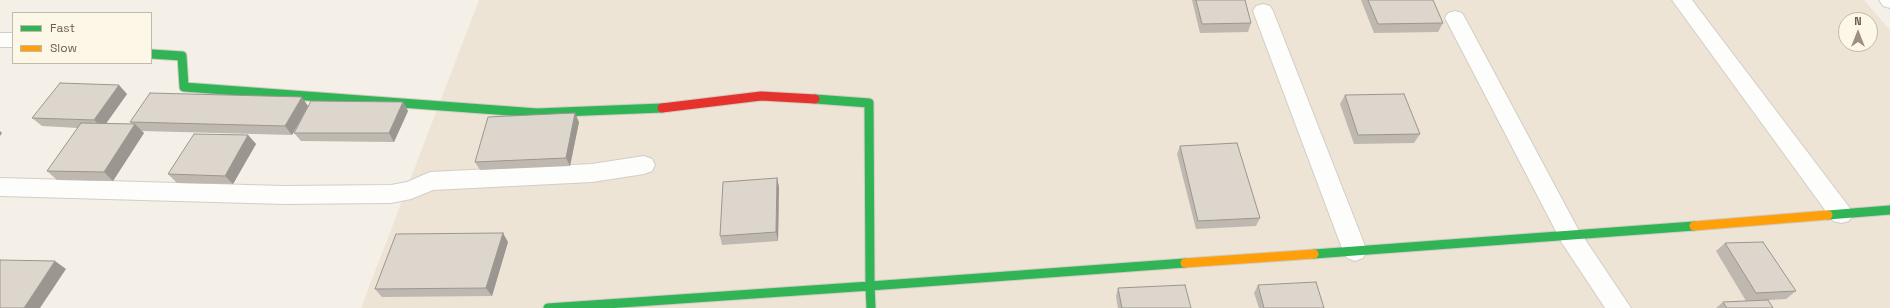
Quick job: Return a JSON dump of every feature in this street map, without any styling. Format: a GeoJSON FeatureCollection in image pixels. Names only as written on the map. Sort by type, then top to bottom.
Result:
{"type":"FeatureCollection","features":[{"type":"Feature","properties":{"kind":"street"},"geometry":{"type":"LineString","coordinates":[[1682,0],[1841,214]]}},
{"type":"Feature","properties":{"kind":"street"},"geometry":{"type":"LineString","coordinates":[[1263,11],[1355,251]]}},
{"type":"Feature","properties":{"kind":"street"},"geometry":{"type":"LineString","coordinates":[[1455,18],[1570,236],[1619,308]]}},
{"type":"Feature","properties":{"kind":"street"},"geometry":{"type":"LineString","coordinates":[[0,40],[12,40]]}},
{"type":"Feature","properties":{"kind":"street"},"geometry":{"type":"LineString","coordinates":[[152,54],[182,56],[184,87],[537,113],[642,110],[761,96],[869,103],[871,308]]}},
{"type":"Feature","properties":{"kind":"street"},"geometry":{"type":"LineString","coordinates":[[0,187],[284,195],[391,194],[411,190],[430,181],[592,173],[644,165]]}},
{"type":"Feature","properties":{"kind":"street"},"geometry":{"type":"LineString","coordinates":[[548,308],[1570,236],[1890,210]]}},
{"type":"Feature","properties":{"kind":"shaded area"},"geometry":{"type":"Polygon","coordinates":[[[479,0],[1864,0],[1874,12],[1838,12],[1838,52],[1878,52],[1878,16],[1890,30],[1890,308],[361,308],[479,0]]]}},
{"type":"Feature","properties":{"kind":"building"},"geometry":{"type":"Polygon","coordinates":[[[1196,0],[1245,0],[1251,23],[1202,24],[1196,0]]]}},
{"type":"Feature","properties":{"kind":"building"},"geometry":{"type":"Polygon","coordinates":[[[1368,0],[1433,0],[1443,23],[1378,24],[1368,0]]]}},
{"type":"Feature","properties":{"kind":"building"},"geometry":{"type":"Polygon","coordinates":[[[60,83],[119,85],[94,120],[32,118],[60,83]]]}},
{"type":"Feature","properties":{"kind":"building"},"geometry":{"type":"Polygon","coordinates":[[[150,93],[302,97],[285,126],[130,122],[150,93]]]}},
{"type":"Feature","properties":{"kind":"building"},"geometry":{"type":"Polygon","coordinates":[[[1404,94],[1420,134],[1358,135],[1345,95],[1404,94]]]}},
{"type":"Feature","properties":{"kind":"building"},"geometry":{"type":"Polygon","coordinates":[[[311,101],[403,102],[389,133],[294,133],[311,101]]]}},
{"type":"Feature","properties":{"kind":"building"},"geometry":{"type":"Polygon","coordinates":[[[575,113],[566,158],[475,162],[488,117],[575,113]]]}},
{"type":"Feature","properties":{"kind":"building"},"geometry":{"type":"Polygon","coordinates":[[[81,123],[135,124],[104,172],[47,171],[81,123]]]}},
{"type":"Feature","properties":{"kind":"building"},"geometry":{"type":"Polygon","coordinates":[[[194,134],[248,135],[225,176],[168,174],[194,134]]]}},
{"type":"Feature","properties":{"kind":"building"},"geometry":{"type":"Polygon","coordinates":[[[1237,143],[1260,218],[1198,221],[1180,146],[1237,143]]]}},
{"type":"Feature","properties":{"kind":"building"},"geometry":{"type":"Polygon","coordinates":[[[777,178],[776,232],[720,236],[723,182],[777,178]]]}},
{"type":"Feature","properties":{"kind":"building"},"geometry":{"type":"Polygon","coordinates":[[[503,233],[486,288],[375,289],[396,234],[503,233]]]}},
{"type":"Feature","properties":{"kind":"building"},"geometry":{"type":"Polygon","coordinates":[[[1763,242],[1796,291],[1756,293],[1725,243],[1763,242]]]}},
{"type":"Feature","properties":{"kind":"building"},"geometry":{"type":"Polygon","coordinates":[[[0,260],[55,261],[24,308],[0,308],[0,260]]]}},
{"type":"Feature","properties":{"kind":"building"},"geometry":{"type":"Polygon","coordinates":[[[1316,282],[1324,308],[1264,308],[1258,285],[1316,282]]]}},
{"type":"Feature","properties":{"kind":"building"},"geometry":{"type":"Polygon","coordinates":[[[1185,285],[1191,308],[1122,308],[1118,288],[1185,285]]]}},
{"type":"Feature","properties":{"kind":"building"},"geometry":{"type":"Polygon","coordinates":[[[1768,300],[1773,308],[1727,308],[1723,302],[1768,300]]]}},
{"type":"Feature","properties":{"kind":"traffic: fast"},"geometry":{"type":"LineString","coordinates":[[152,54],[182,56],[184,87],[537,113],[662,108]]}},
{"type":"Feature","properties":{"kind":"traffic: fast"},"geometry":{"type":"LineString","coordinates":[[548,308],[870,286],[869,103],[815,99]]}},
{"type":"Feature","properties":{"kind":"traffic: fast"},"geometry":{"type":"LineString","coordinates":[[1828,215],[1890,210]]}},
{"type":"Feature","properties":{"kind":"traffic: fast"},"geometry":{"type":"LineString","coordinates":[[1314,254],[1694,226]]}},
{"type":"Feature","properties":{"kind":"traffic: fast"},"geometry":{"type":"LineString","coordinates":[[871,308],[870,286],[1185,263]]}},
{"type":"Feature","properties":{"kind":"traffic: slow"},"geometry":{"type":"LineString","coordinates":[[1694,226],[1828,215]]}},
{"type":"Feature","properties":{"kind":"traffic: slow"},"geometry":{"type":"LineString","coordinates":[[1185,263],[1314,254]]}},
{"type":"Feature","properties":{"kind":"traffic: jam"},"geometry":{"type":"LineString","coordinates":[[662,108],[761,96],[815,99]]}}]}
